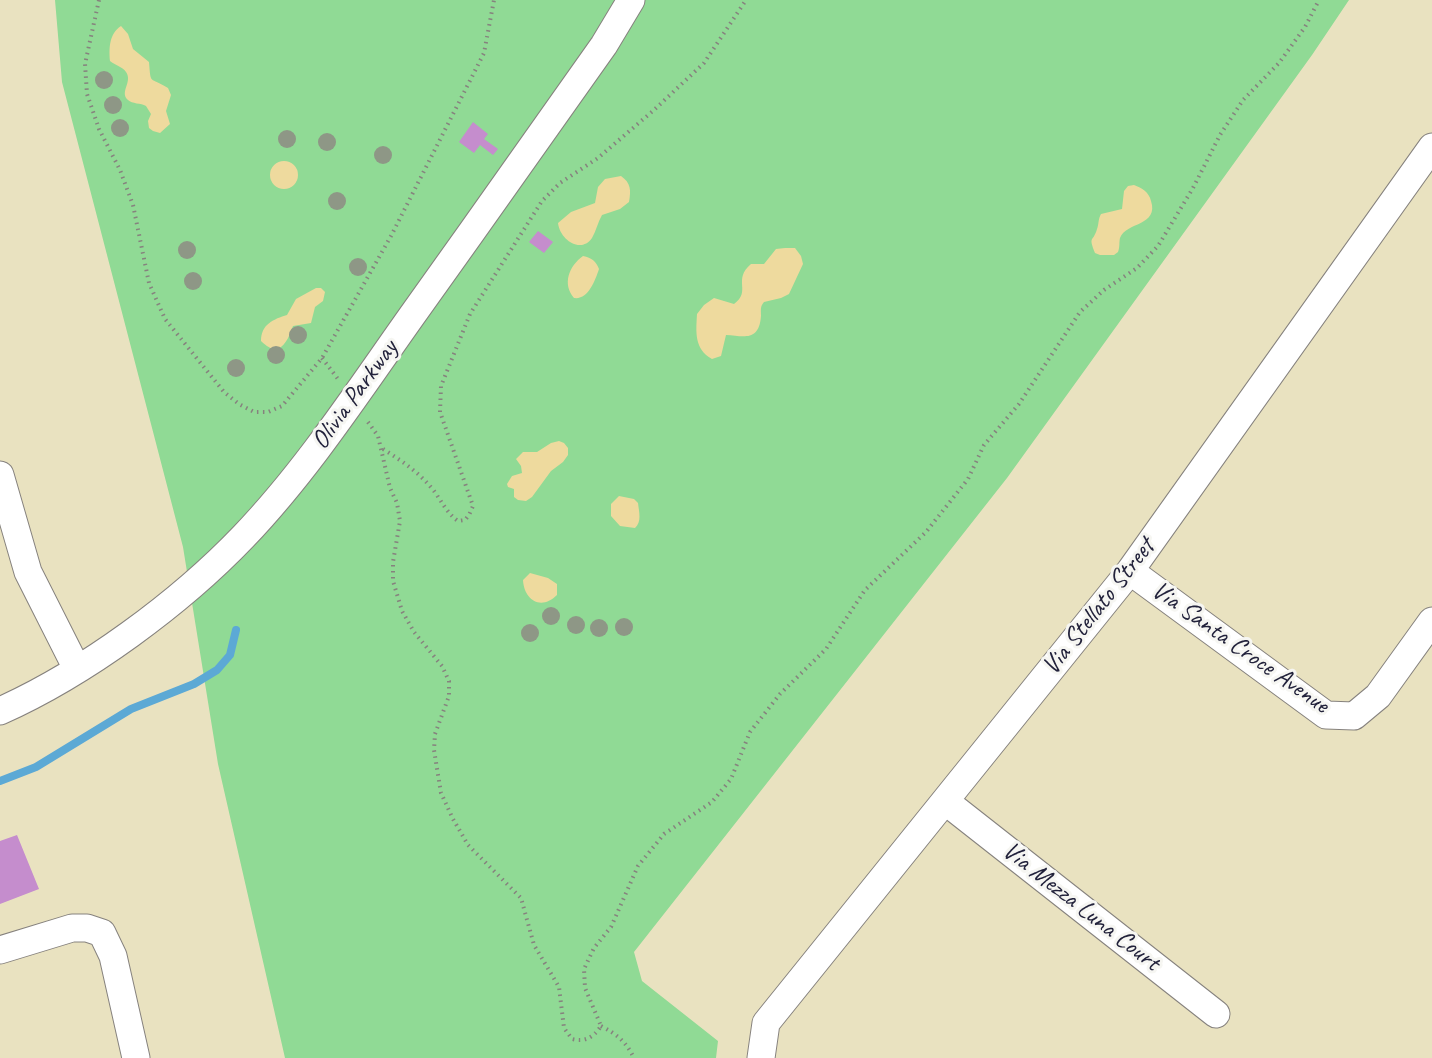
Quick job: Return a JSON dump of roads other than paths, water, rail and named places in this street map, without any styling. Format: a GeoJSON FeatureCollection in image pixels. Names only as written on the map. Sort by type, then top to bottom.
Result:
{"type":"FeatureCollection","features":[{"type":"Feature","properties":{"kind":"street","name":"Olivia Parkway"},"geometry":{"type":"LineString","coordinates":[[0,711],[27,699],[77,669],[158,613],[199,579],[244,536],[277,499],[347,407],[604,45],[631,0]]}},
{"type":"Feature","properties":{"kind":"street","name":"Via Stellato Street"},"geometry":{"type":"LineString","coordinates":[[760,1057],[766,1023],[1130,571],[1432,147]]}},
{"type":"Feature","properties":{"kind":"street"},"geometry":{"type":"LineString","coordinates":[[0,475],[28,572],[77,669]]}},
{"type":"Feature","properties":{"kind":"street","name":"Via Santa Croce Avenue"},"geometry":{"type":"LineString","coordinates":[[1130,571],[1326,715],[1354,716],[1378,696],[1432,621]]}},
{"type":"Feature","properties":{"kind":"street","name":"Via Mezza Luna Court"},"geometry":{"type":"LineString","coordinates":[[945,801],[1216,1014]]}},
{"type":"Feature","properties":{"kind":"street"},"geometry":{"type":"LineString","coordinates":[[0,950],[72,928],[87,928],[102,933],[112,956],[136,1058]]}},
{"type":"Feature","properties":{"kind":"waterway"},"geometry":{"type":"LineString","coordinates":[[0,781],[36,767],[131,709],[194,684],[217,670],[230,655],[236,630]]}}]}
